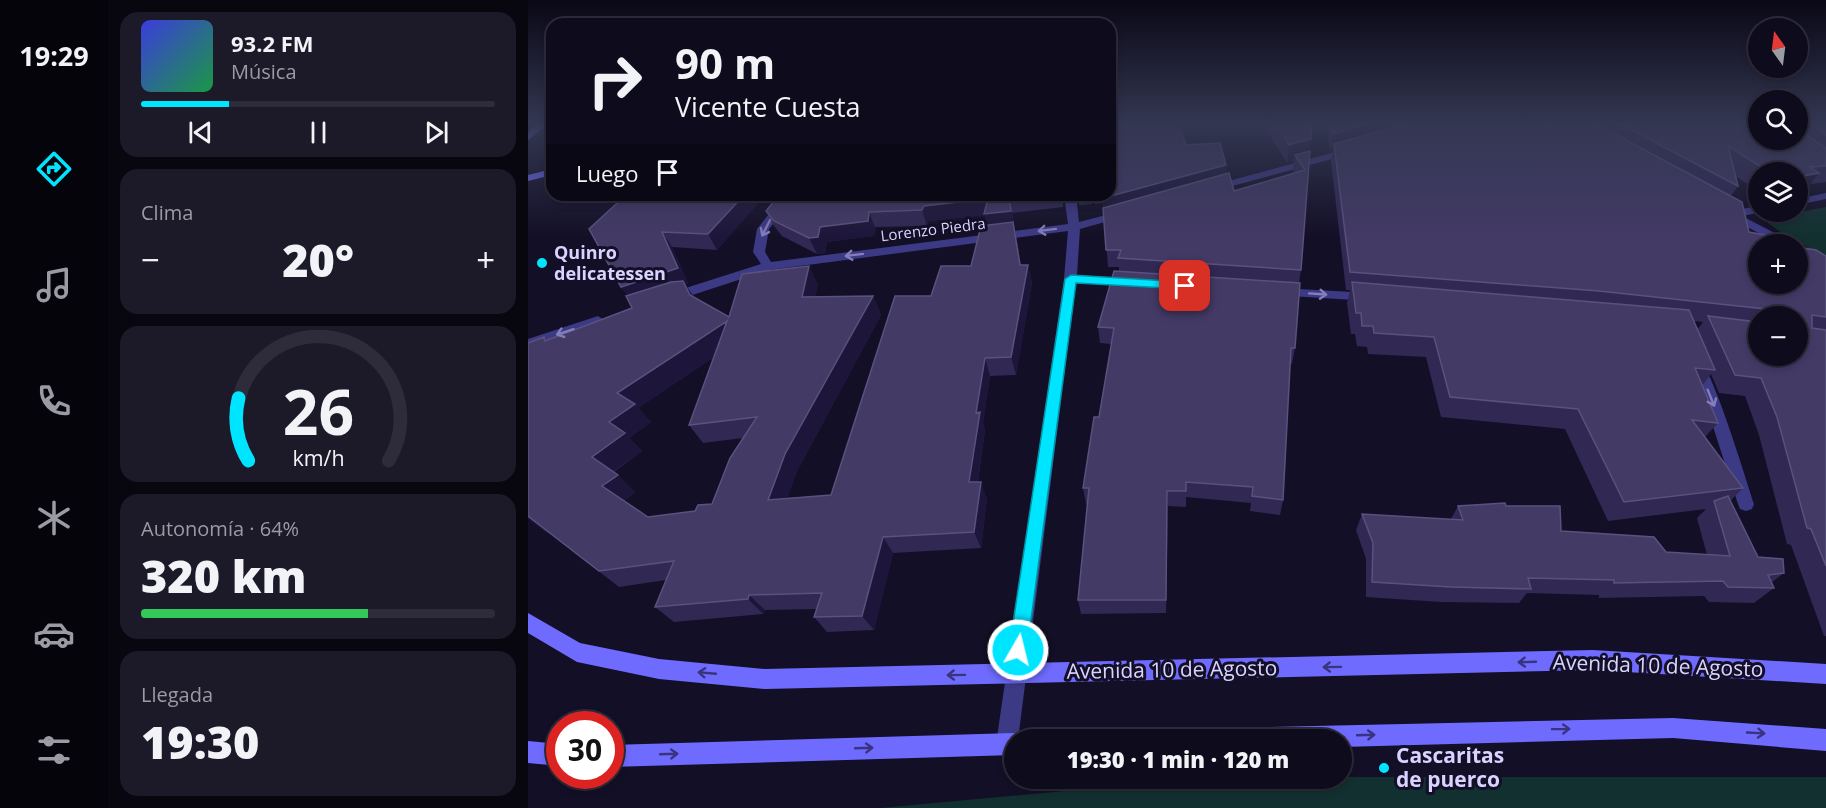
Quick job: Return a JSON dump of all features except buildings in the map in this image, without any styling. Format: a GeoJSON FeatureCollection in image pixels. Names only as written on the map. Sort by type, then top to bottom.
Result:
{"type":"FeatureCollection","features":[{"type":"Feature","properties":{"kind":"main road","name":"Avenida 10 de Agosto"},"geometry":{"type":"LineString","coordinates":[[528,622],[577,652],[659,669],[765,679],[1593,660],[1826,674]]}},
{"type":"Feature","properties":{"kind":"main road"},"geometry":{"type":"LineString","coordinates":[[1352,736],[1672,728],[1826,740]]}},
{"type":"Feature","properties":{"kind":"main road"},"geometry":{"type":"LineString","coordinates":[[624,756],[1004,744]]}},
{"type":"Feature","properties":{"kind":"main road"},"geometry":{"type":"LineString","coordinates":[[528,752],[546,754]]}},
{"type":"Feature","properties":{"kind":"street"},"geometry":{"type":"LineString","coordinates":[[1197,193],[1313,162]]}},
{"type":"Feature","properties":{"kind":"street"},"geometry":{"type":"LineString","coordinates":[[1808,200],[1826,196]]}},
{"type":"Feature","properties":{"kind":"street"},"geometry":{"type":"LineString","coordinates":[[768,266],[759,252],[763,229],[785,201]]}},
{"type":"Feature","properties":{"kind":"street"},"geometry":{"type":"LineString","coordinates":[[1011,729],[1015,673],[1071,279],[1074,227],[1071,201]]}},
{"type":"Feature","properties":{"kind":"street"},"geometry":{"type":"LineString","coordinates":[[1748,210],[1726,211],[1768,234]]}},
{"type":"Feature","properties":{"kind":"street","name":"Lorenzo Piedra"},"geometry":{"type":"LineString","coordinates":[[665,300],[768,266],[1074,227],[1130,212]]}},
{"type":"Feature","properties":{"kind":"street"},"geometry":{"type":"LineString","coordinates":[[1071,279],[1142,283]]}},
{"type":"Feature","properties":{"kind":"street"},"geometry":{"type":"LineString","coordinates":[[1272,291],[1378,298]]}},
{"type":"Feature","properties":{"kind":"street"},"geometry":{"type":"LineString","coordinates":[[528,344],[608,318]]}},
{"type":"Feature","properties":{"kind":"street"},"geometry":{"type":"LineString","coordinates":[[1689,345],[1715,408],[1746,504]]}},
{"type":"Feature","properties":{"kind":"green space"},"geometry":{"type":"Polygon","coordinates":[[[1826,207],[1826,257],[1808,248],[1808,234],[1783,234],[1768,223],[1808,222],[1808,210],[1826,207]]]}},
{"type":"Feature","properties":{"kind":"green space"},"geometry":{"type":"Polygon","coordinates":[[[1352,777],[1826,777],[1826,808],[880,808],[1086,789],[1352,789],[1352,777]]]}},
{"type":"Feature","properties":{"kind":"place","name":"Quinro delicatessen"},"geometry":{"type":"Point","coordinates":[542,263]}},
{"type":"Feature","properties":{"kind":"place","name":"Cascaritas de puerco"},"geometry":{"type":"Point","coordinates":[1384,768]}},
{"type":"Feature","properties":{"kind":"route"},"geometry":{"type":"LineString","coordinates":[[1018,650],[1071,279],[1185,286]]}}]}
